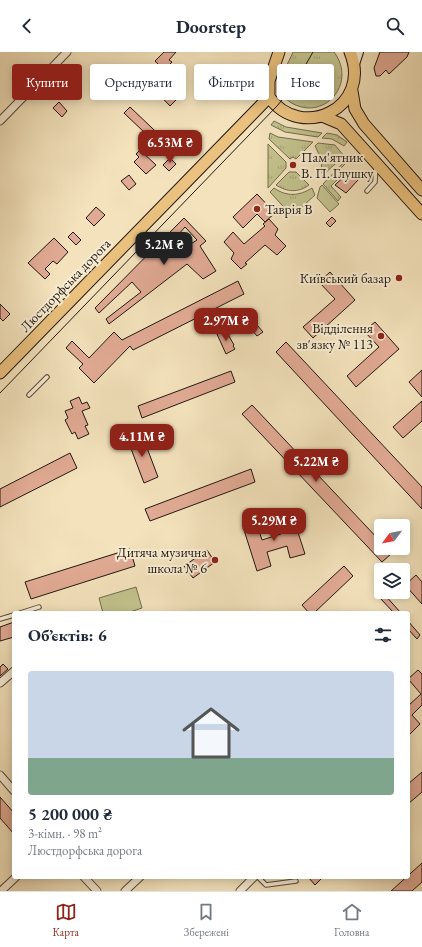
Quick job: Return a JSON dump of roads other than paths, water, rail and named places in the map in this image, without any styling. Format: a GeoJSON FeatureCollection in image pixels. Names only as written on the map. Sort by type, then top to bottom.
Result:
{"type":"FeatureCollection","features":[{"type":"Feature","properties":{"kind":"main road"},"geometry":{"type":"LineString","coordinates":[[269,81],[279,52]]}},
{"type":"Feature","properties":{"kind":"main road"},"geometry":{"type":"LineString","coordinates":[[350,52],[354,64]]}},
{"type":"Feature","properties":{"kind":"main road"},"geometry":{"type":"LineString","coordinates":[[358,52],[354,64],[354,82],[352,91],[355,108],[364,124],[422,190]]}},
{"type":"Feature","properties":{"kind":"main road"},"geometry":{"type":"LineString","coordinates":[[322,116],[342,104],[352,91]]}},
{"type":"Feature","properties":{"kind":"main road"},"geometry":{"type":"LineString","coordinates":[[269,97],[277,106],[290,114],[304,117],[322,116],[341,124],[422,214]]}},
{"type":"Feature","properties":{"kind":"main road","name":"Люстдорфська дорога"},"geometry":{"type":"LineString","coordinates":[[0,373],[266,100]]}},
{"type":"Feature","properties":{"kind":"street"},"geometry":{"type":"LineString","coordinates":[[0,121],[67,52]]}},
{"type":"Feature","properties":{"kind":"street"},"geometry":{"type":"LineString","coordinates":[[0,683],[12,672]]}},
{"type":"Feature","properties":{"kind":"street"},"geometry":{"type":"LineString","coordinates":[[0,775],[11,782]]}},
{"type":"Feature","properties":{"kind":"street"},"geometry":{"type":"LineString","coordinates":[[1,891],[14,879]]}},
{"type":"Feature","properties":{"kind":"street"},"geometry":{"type":"LineString","coordinates":[[86,879],[97,891]]}},
{"type":"Feature","properties":{"kind":"street"},"geometry":{"type":"LineString","coordinates":[[125,891],[138,879]]}},
{"type":"Feature","properties":{"kind":"street"},"geometry":{"type":"LineString","coordinates":[[240,891],[252,879]]}},
{"type":"Feature","properties":{"kind":"lane"},"geometry":{"type":"LineString","coordinates":[[367,191],[375,182],[376,162]]}},
{"type":"Feature","properties":{"kind":"lane"},"geometry":{"type":"LineString","coordinates":[[28,395],[48,377]]}},
{"type":"Feature","properties":{"kind":"lane"},"geometry":{"type":"LineString","coordinates":[[27,611],[40,607]]}},
{"type":"Feature","properties":{"kind":"lane"},"geometry":{"type":"LineString","coordinates":[[0,619],[12,616]]}},
{"type":"Feature","properties":{"kind":"lane"},"geometry":{"type":"LineString","coordinates":[[260,879],[266,885],[296,881]]}},
{"type":"Feature","properties":{"kind":"tram line"},"geometry":{"type":"LineString","coordinates":[[0,393],[277,106],[293,87],[313,52]]}},
{"type":"Feature","properties":{"kind":"place","name":"Пам'ятник В. П. Глушку"},"geometry":{"type":"Point","coordinates":[293,165]}},
{"type":"Feature","properties":{"kind":"place","name":"Таврія В"},"geometry":{"type":"Point","coordinates":[257,209]}},
{"type":"Feature","properties":{"kind":"place","name":"Київський базар"},"geometry":{"type":"Point","coordinates":[399,278]}},
{"type":"Feature","properties":{"kind":"place","name":"Відділення зв'язку № 113"},"geometry":{"type":"Point","coordinates":[381,336]}},
{"type":"Feature","properties":{"kind":"place","name":"Дитяча музична школа № 6"},"geometry":{"type":"Point","coordinates":[215,560]}}]}
